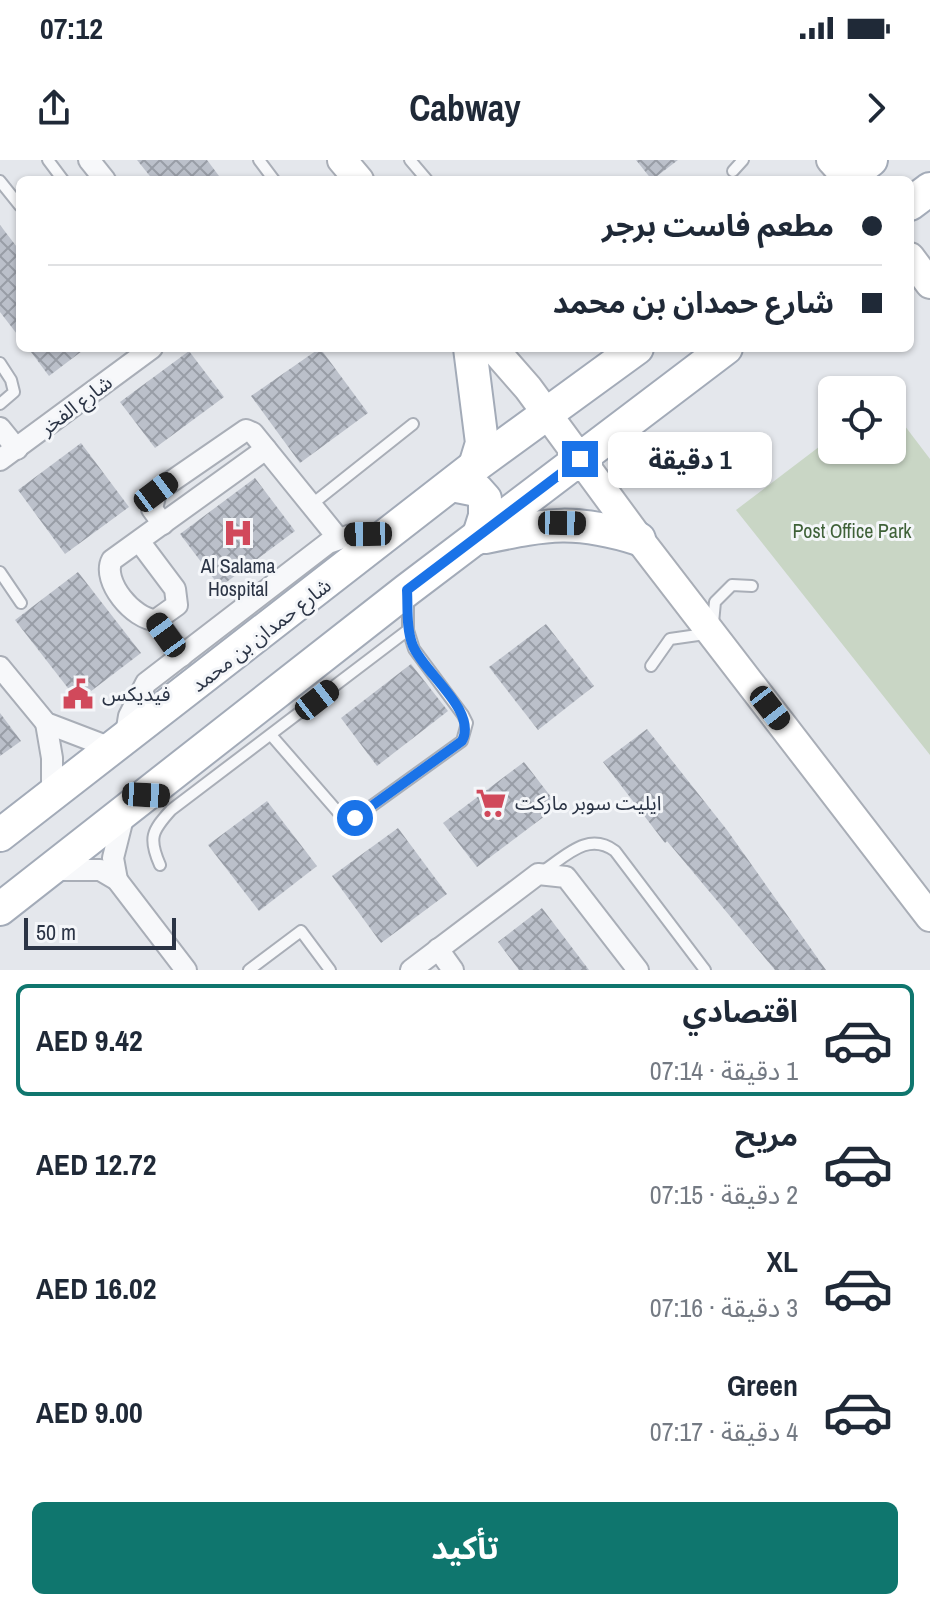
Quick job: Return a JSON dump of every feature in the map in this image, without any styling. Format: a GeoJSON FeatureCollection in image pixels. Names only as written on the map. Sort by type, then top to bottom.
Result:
{"type":"FeatureCollection","features":[{"type":"Feature","properties":{"kind":"main road"},"geometry":{"type":"LineString","coordinates":[[342,160],[356,176]]}},
{"type":"Feature","properties":{"kind":"main road"},"geometry":{"type":"LineString","coordinates":[[914,262],[930,284]]}},
{"type":"Feature","properties":{"kind":"main road"},"geometry":{"type":"LineString","coordinates":[[471,352],[482,443],[464,476],[469,487],[485,499],[485,516],[478,538]]}},
{"type":"Feature","properties":{"kind":"main road"},"geometry":{"type":"LineString","coordinates":[[496,352],[548,414],[639,539],[930,917]]}},
{"type":"Feature","properties":{"kind":"main road","name":"شارع حمدان بن محمد"},"geometry":{"type":"LineString","coordinates":[[0,835],[464,476],[632,352]]}},
{"type":"Feature","properties":{"kind":"main road"},"geometry":{"type":"LineString","coordinates":[[0,909],[151,799],[407,590],[721,352]]}},
{"type":"Feature","properties":{"kind":"main road"},"geometry":{"type":"LineString","coordinates":[[478,538],[562,523],[597,526],[639,539]]}},
{"type":"Feature","properties":{"kind":"street"},"geometry":{"type":"LineString","coordinates":[[89,160],[102,176]]}},
{"type":"Feature","properties":{"kind":"street","name":"شارع الفخر"},"geometry":{"type":"LineString","coordinates":[[8,454],[139,352]]}},
{"type":"Feature","properties":{"kind":"street"},"geometry":{"type":"LineString","coordinates":[[0,428],[8,454]]}},
{"type":"Feature","properties":{"kind":"street"},"geometry":{"type":"LineString","coordinates":[[163,524],[152,509],[154,496],[243,430],[250,431],[266,449],[338,538]]}},
{"type":"Feature","properties":{"kind":"street"},"geometry":{"type":"LineString","coordinates":[[182,656],[156,620],[140,615],[109,578],[112,560],[266,449]]}},
{"type":"Feature","properties":{"kind":"street"},"geometry":{"type":"LineString","coordinates":[[46,723],[119,745],[138,693],[146,683],[338,538],[360,534],[386,538]]}},
{"type":"Feature","properties":{"kind":"street"},"geometry":{"type":"LineString","coordinates":[[139,541],[177,594],[177,605],[156,620]]}},
{"type":"Feature","properties":{"kind":"street"},"geometry":{"type":"LineString","coordinates":[[0,667],[46,723],[52,758],[52,795]]}},
{"type":"Feature","properties":{"kind":"street"},"geometry":{"type":"LineString","coordinates":[[117,880],[114,849],[151,799]]}},
{"type":"Feature","properties":{"kind":"street"},"geometry":{"type":"LineString","coordinates":[[50,870],[100,870],[117,880],[186,970]]}},
{"type":"Feature","properties":{"kind":"street"},"geometry":{"type":"LineString","coordinates":[[411,970],[538,874],[566,877],[638,970]]}},
{"type":"Feature","properties":{"kind":"street"},"geometry":{"type":"LineString","coordinates":[[438,949],[453,970]]}},
{"type":"Feature","properties":{"kind":"lane"},"geometry":{"type":"LineString","coordinates":[[410,160],[424,176]]}},
{"type":"Feature","properties":{"kind":"lane"},"geometry":{"type":"LineString","coordinates":[[733,171],[743,160]]}},
{"type":"Feature","properties":{"kind":"lane"},"geometry":{"type":"LineString","coordinates":[[0,181],[16,201]]}},
{"type":"Feature","properties":{"kind":"lane"},"geometry":{"type":"LineString","coordinates":[[0,363],[11,380],[14,392],[0,404]]}},
{"type":"Feature","properties":{"kind":"lane"},"geometry":{"type":"LineString","coordinates":[[311,505],[413,424]]}},
{"type":"Feature","properties":{"kind":"lane"},"geometry":{"type":"LineString","coordinates":[[0,572],[21,603]]}},
{"type":"Feature","properties":{"kind":"lane"},"geometry":{"type":"LineString","coordinates":[[651,666],[663,645],[675,637],[712,633],[715,602],[721,593],[732,585],[752,586]]}},
{"type":"Feature","properties":{"kind":"lane"},"geometry":{"type":"LineString","coordinates":[[271,735],[338,812],[355,818],[462,741],[467,723],[463,715],[414,649],[408,630],[407,590]]}},
{"type":"Feature","properties":{"kind":"lane"},"geometry":{"type":"LineString","coordinates":[[160,865],[151,845],[156,827],[188,797],[408,630]]}},
{"type":"Feature","properties":{"kind":"lane"},"geometry":{"type":"LineString","coordinates":[[151,799],[188,797]]}},
{"type":"Feature","properties":{"kind":"lane"},"geometry":{"type":"LineString","coordinates":[[538,874],[587,842],[603,842],[615,851],[705,970]]}},
{"type":"Feature","properties":{"kind":"lane"},"geometry":{"type":"LineString","coordinates":[[249,970],[301,931],[330,970]]}},
{"type":"Feature","properties":{"kind":"green space","name":"Post Office Park"},"geometry":{"type":"Polygon","coordinates":[[[906,427],[930,459],[930,755],[736,510],[818,448],[818,464],[906,464],[906,427]]]}},
{"type":"Feature","properties":{"kind":"building"},"geometry":{"type":"Polygon","coordinates":[[[137,160],[207,160],[219,176],[150,176],[137,160]]]}},
{"type":"Feature","properties":{"kind":"building"},"geometry":{"type":"Polygon","coordinates":[[[636,160],[678,160],[657,176],[649,176],[636,160]]]}},
{"type":"Feature","properties":{"kind":"building"},"geometry":{"type":"Polygon","coordinates":[[[0,225],[16,246],[16,333],[0,312],[0,225]]]}},
{"type":"Feature","properties":{"kind":"building"},"geometry":{"type":"Polygon","coordinates":[[[31,352],[81,352],[49,376],[31,352]]]}},
{"type":"Feature","properties":{"kind":"building"},"geometry":{"type":"Polygon","coordinates":[[[188,352],[224,397],[155,448],[120,402],[188,352]]]}},
{"type":"Feature","properties":{"kind":"building"},"geometry":{"type":"Polygon","coordinates":[[[314,352],[323,352],[368,413],[300,463],[251,396],[314,352]]]}},
{"type":"Feature","properties":{"kind":"building"},"geometry":{"type":"Polygon","coordinates":[[[81,443],[129,507],[65,554],[18,490],[81,443]]]}},
{"type":"Feature","properties":{"kind":"building","name":"Al Salama Hospital"},"geometry":{"type":"Polygon","coordinates":[[[255,478],[295,531],[220,587],[180,534],[255,478]]]}},
{"type":"Feature","properties":{"kind":"building"},"geometry":{"type":"Polygon","coordinates":[[[78,572],[141,653],[78,701],[15,620],[78,572]]]}},
{"type":"Feature","properties":{"kind":"building"},"geometry":{"type":"Polygon","coordinates":[[[546,624],[594,686],[538,730],[489,667],[546,624]]]}},
{"type":"Feature","properties":{"kind":"building"},"geometry":{"type":"Polygon","coordinates":[[[411,664],[448,711],[377,766],[341,718],[411,664]]]}},
{"type":"Feature","properties":{"kind":"building"},"geometry":{"type":"Polygon","coordinates":[[[0,713],[21,741],[0,756],[0,713]]]}},
{"type":"Feature","properties":{"kind":"building"},"geometry":{"type":"Polygon","coordinates":[[[647,729],[727,830],[826,970],[775,970],[667,841],[665,843],[603,762],[647,729]]]}},
{"type":"Feature","properties":{"kind":"building"},"geometry":{"type":"Polygon","coordinates":[[[524,762],[558,806],[477,867],[443,823],[524,762]]]}},
{"type":"Feature","properties":{"kind":"building"},"geometry":{"type":"Polygon","coordinates":[[[267,801],[317,866],[259,911],[208,845],[267,801]]]}},
{"type":"Feature","properties":{"kind":"building"},"geometry":{"type":"Polygon","coordinates":[[[398,828],[447,894],[381,943],[332,876],[398,828]]]}},
{"type":"Feature","properties":{"kind":"building"},"geometry":{"type":"Polygon","coordinates":[[[542,908],[589,970],[519,970],[498,942],[542,908]]]}},
{"type":"Feature","properties":{"kind":"place","name":"Al Salama Hospital"},"geometry":{"type":"Point","coordinates":[238,533]}},
{"type":"Feature","properties":{"kind":"place","name":"فيديكس"},"geometry":{"type":"Point","coordinates":[78,694]}},
{"type":"Feature","properties":{"kind":"place","name":"ايليت سوبر ماركت"},"geometry":{"type":"Point","coordinates":[491,803]}},
{"type":"Feature","properties":{"kind":"route"},"geometry":{"type":"LineString","coordinates":[[355,818],[462,741],[466,734],[467,723],[463,715],[414,649],[408,630],[407,590],[580,459]]}}]}
